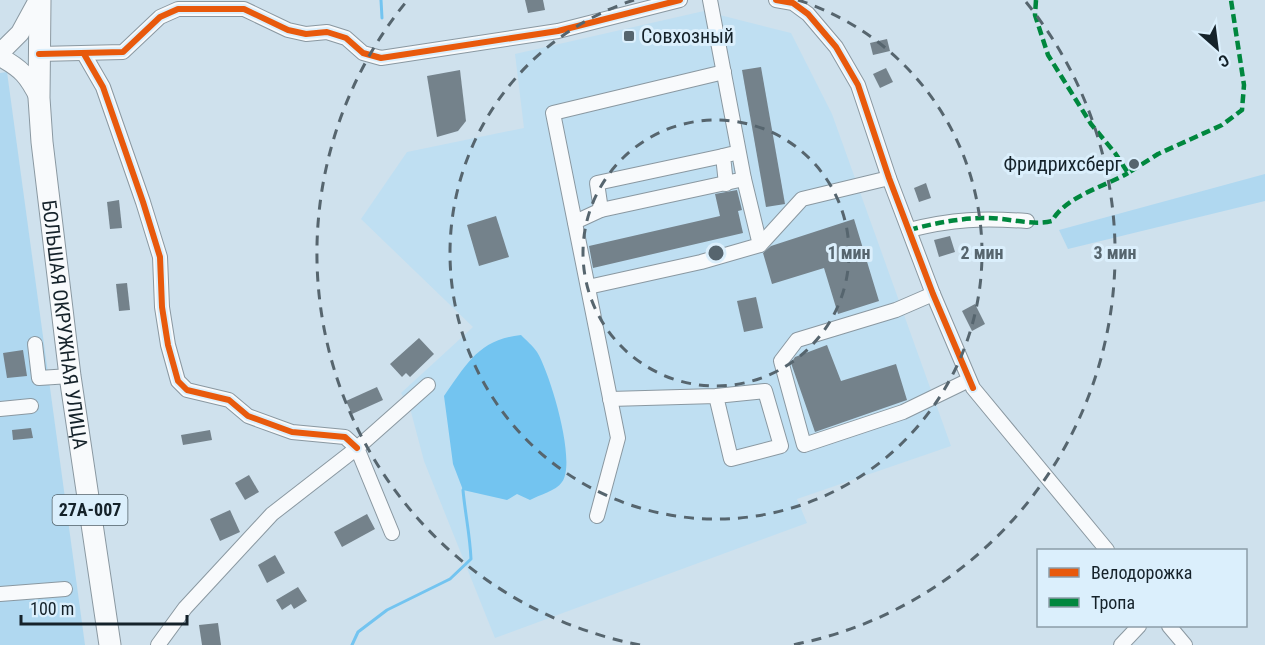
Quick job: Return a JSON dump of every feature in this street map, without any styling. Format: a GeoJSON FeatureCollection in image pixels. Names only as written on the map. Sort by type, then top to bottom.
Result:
{"type":"FeatureCollection","features":[{"type":"Feature","properties":{"kind":"highway","name":"БОЛЬШАЯ ОКРУЖНАЯ УЛИЦА"},"geometry":{"type":"LineString","coordinates":[[39,0],[39,91],[42,149],[70,376],[110,645]]}},
{"type":"Feature","properties":{"kind":"main road"},"geometry":{"type":"LineString","coordinates":[[0,55],[20,33],[39,0]]}},
{"type":"Feature","properties":{"kind":"main road"},"geometry":{"type":"LineString","coordinates":[[0,55],[39,54]]}},
{"type":"Feature","properties":{"kind":"main road"},"geometry":{"type":"LineString","coordinates":[[0,55],[22,70],[39,91]]}},
{"type":"Feature","properties":{"kind":"street"},"geometry":{"type":"LineString","coordinates":[[39,54],[123,52],[160,17],[178,9],[244,9],[288,30],[306,34],[327,32],[346,38],[363,53],[381,58],[558,31],[680,0]]}},
{"type":"Feature","properties":{"kind":"street"},"geometry":{"type":"LineString","coordinates":[[710,0],[744,179],[760,245]]}},
{"type":"Feature","properties":{"kind":"street"},"geometry":{"type":"LineString","coordinates":[[776,0],[794,2],[808,14],[836,47],[858,85],[889,178],[933,294],[971,384],[1106,549]]}},
{"type":"Feature","properties":{"kind":"street"},"geometry":{"type":"LineString","coordinates":[[39,26],[54,49],[64,54]]}},
{"type":"Feature","properties":{"kind":"street"},"geometry":{"type":"LineString","coordinates":[[39,91],[48,69],[64,54]]}},
{"type":"Feature","properties":{"kind":"street"},"geometry":{"type":"LineString","coordinates":[[84,54],[103,87],[160,257],[162,307],[168,345],[178,381],[187,390],[229,399],[249,416],[292,432],[345,437],[357,448],[392,533]]}},
{"type":"Feature","properties":{"kind":"street"},"geometry":{"type":"LineString","coordinates":[[597,516],[618,438],[553,113],[724,72]]}},
{"type":"Feature","properties":{"kind":"street"},"geometry":{"type":"LineString","coordinates":[[601,210],[597,183],[739,153]]}},
{"type":"Feature","properties":{"kind":"street"},"geometry":{"type":"LineString","coordinates":[[723,156],[726,184]]}},
{"type":"Feature","properties":{"kind":"street"},"geometry":{"type":"LineString","coordinates":[[588,287],[701,262],[760,245],[802,199],[889,178]]}},
{"type":"Feature","properties":{"kind":"street"},"geometry":{"type":"LineString","coordinates":[[575,222],[601,210],[744,179]]}},
{"type":"Feature","properties":{"kind":"street"},"geometry":{"type":"LineString","coordinates":[[909,230],[954,220],[987,218],[1028,221]]}},
{"type":"Feature","properties":{"kind":"street"},"geometry":{"type":"LineString","coordinates":[[933,294],[896,310],[796,340],[781,361],[804,445],[903,412],[971,384]]}},
{"type":"Feature","properties":{"kind":"street"},"geometry":{"type":"LineString","coordinates":[[35,344],[39,378],[70,376]]}},
{"type":"Feature","properties":{"kind":"street"},"geometry":{"type":"LineString","coordinates":[[158,645],[185,608],[272,514],[357,448],[428,386]]}},
{"type":"Feature","properties":{"kind":"street"},"geometry":{"type":"LineString","coordinates":[[610,399],[716,396],[765,391],[781,446],[730,459],[716,396]]}},
{"type":"Feature","properties":{"kind":"street"},"geometry":{"type":"LineString","coordinates":[[0,409],[31,406]]}},
{"type":"Feature","properties":{"kind":"street"},"geometry":{"type":"LineString","coordinates":[[0,594],[65,589]]}},
{"type":"Feature","properties":{"kind":"street"},"geometry":{"type":"LineString","coordinates":[[1121,645],[1138,627]]}},
{"type":"Feature","properties":{"kind":"street"},"geometry":{"type":"LineString","coordinates":[[1170,627],[1185,645]]}},
{"type":"Feature","properties":{"kind":"shaded area"},"geometry":{"type":"Polygon","coordinates":[[[704,11],[791,33],[832,114],[951,446],[797,499],[807,523],[495,638],[424,461],[410,408],[401,393],[473,327],[361,219],[407,152],[524,128],[515,54],[704,11]]]}},
{"type":"Feature","properties":{"kind":"shaded area"},"geometry":{"type":"Polygon","coordinates":[[[7,72],[85,645],[0,645],[0,73],[7,72]]]}},
{"type":"Feature","properties":{"kind":"shaded area"},"geometry":{"type":"Polygon","coordinates":[[[1265,174],[1265,201],[1068,249],[1059,230],[1265,174]]]}},
{"type":"Feature","properties":{"kind":"water"},"geometry":{"type":"Polygon","coordinates":[[[521,335],[537,352],[555,397],[564,438],[566,472],[562,482],[552,490],[530,500],[517,494],[507,500],[463,490],[453,464],[444,396],[475,355],[494,342],[521,335]]]}},
{"type":"Feature","properties":{"kind":"building"},"geometry":{"type":"Polygon","coordinates":[[[525,0],[543,0],[545,10],[528,13],[525,0]]]}},
{"type":"Feature","properties":{"kind":"building"},"geometry":{"type":"Polygon","coordinates":[[[887,39],[890,51],[873,55],[870,43],[887,39]]]}},
{"type":"Feature","properties":{"kind":"building"},"geometry":{"type":"Polygon","coordinates":[[[761,67],[785,204],[766,207],[742,70],[761,67]]]}},
{"type":"Feature","properties":{"kind":"building"},"geometry":{"type":"Polygon","coordinates":[[[886,68],[893,82],[880,88],[873,74],[886,68]]]}},
{"type":"Feature","properties":{"kind":"building"},"geometry":{"type":"Polygon","coordinates":[[[460,70],[466,121],[458,131],[437,137],[427,76],[460,70]]]}},
{"type":"Feature","properties":{"kind":"building"},"geometry":{"type":"Polygon","coordinates":[[[926,183],[931,198],[919,202],[914,188],[926,183]]]}},
{"type":"Feature","properties":{"kind":"building"},"geometry":{"type":"Polygon","coordinates":[[[737,190],[742,210],[738,211],[743,233],[593,268],[589,246],[720,216],[715,194],[737,190]]]}},
{"type":"Feature","properties":{"kind":"building"},"geometry":{"type":"Polygon","coordinates":[[[119,200],[122,228],[110,229],[107,202],[119,200]]]}},
{"type":"Feature","properties":{"kind":"building"},"geometry":{"type":"Polygon","coordinates":[[[496,216],[509,257],[479,266],[467,225],[496,216]]]}},
{"type":"Feature","properties":{"kind":"building"},"geometry":{"type":"Polygon","coordinates":[[[854,219],[879,301],[838,314],[824,268],[772,284],[763,253],[771,246],[854,219]]]}},
{"type":"Feature","properties":{"kind":"building"},"geometry":{"type":"Polygon","coordinates":[[[950,236],[955,252],[939,257],[934,240],[950,236]]]}},
{"type":"Feature","properties":{"kind":"building"},"geometry":{"type":"Polygon","coordinates":[[[127,283],[130,310],[119,311],[116,284],[127,283]]]}},
{"type":"Feature","properties":{"kind":"building"},"geometry":{"type":"Polygon","coordinates":[[[756,297],[763,328],[744,332],[737,301],[756,297]]]}},
{"type":"Feature","properties":{"kind":"building"},"geometry":{"type":"Polygon","coordinates":[[[975,304],[985,324],[972,331],[962,311],[975,304]]]}},
{"type":"Feature","properties":{"kind":"building"},"geometry":{"type":"Polygon","coordinates":[[[419,338],[434,354],[410,377],[406,373],[402,377],[390,364],[419,338]]]}},
{"type":"Feature","properties":{"kind":"building"},"geometry":{"type":"Polygon","coordinates":[[[827,345],[841,381],[896,364],[907,400],[815,432],[791,363],[795,357],[827,345]]]}},
{"type":"Feature","properties":{"kind":"building"},"geometry":{"type":"Polygon","coordinates":[[[23,350],[27,376],[7,378],[3,353],[23,350]]]}},
{"type":"Feature","properties":{"kind":"building"},"geometry":{"type":"Polygon","coordinates":[[[377,387],[383,400],[352,414],[346,401],[377,387]]]}},
{"type":"Feature","properties":{"kind":"building"},"geometry":{"type":"Polygon","coordinates":[[[31,428],[33,438],[13,440],[12,430],[31,428]]]}},
{"type":"Feature","properties":{"kind":"building"},"geometry":{"type":"Polygon","coordinates":[[[210,430],[212,440],[183,445],[181,435],[210,430]]]}},
{"type":"Feature","properties":{"kind":"building"},"geometry":{"type":"Polygon","coordinates":[[[249,475],[259,492],[245,500],[235,483],[249,475]]]}},
{"type":"Feature","properties":{"kind":"building"},"geometry":{"type":"Polygon","coordinates":[[[230,510],[240,532],[220,541],[210,519],[230,510]]]}},
{"type":"Feature","properties":{"kind":"building"},"geometry":{"type":"Polygon","coordinates":[[[367,514],[375,529],[342,547],[334,532],[367,514]]]}},
{"type":"Feature","properties":{"kind":"building"},"geometry":{"type":"Polygon","coordinates":[[[275,555],[285,573],[267,583],[258,565],[275,555]]]}},
{"type":"Feature","properties":{"kind":"building"},"geometry":{"type":"Polygon","coordinates":[[[298,587],[307,601],[294,609],[291,604],[282,610],[276,600],[298,587]]]}},
{"type":"Feature","properties":{"kind":"building"},"geometry":{"type":"Polygon","coordinates":[[[218,623],[221,645],[202,645],[199,625],[218,623]]]}},
{"type":"Feature","properties":{"kind":"waterway"},"geometry":{"type":"LineString","coordinates":[[381,0],[382,18]]}},
{"type":"Feature","properties":{"kind":"waterway"},"geometry":{"type":"LineString","coordinates":[[352,645],[358,632],[387,610],[450,579],[471,559],[463,490],[465,487]]}},
{"type":"Feature","properties":{"kind":"marked path"},"geometry":{"type":"LineString","coordinates":[[1036,0],[1035,15],[1048,55],[1091,124],[1128,173],[1158,154],[1222,125],[1242,110],[1244,85],[1231,0]]}},
{"type":"Feature","properties":{"kind":"marked path"},"geometry":{"type":"LineString","coordinates":[[909,230],[948,221],[977,218],[1037,223],[1052,221],[1066,205],[1128,173]]}},
{"type":"Feature","properties":{"kind":"cycle path"},"geometry":{"type":"LineString","coordinates":[[39,54],[123,52],[160,17],[178,9],[244,9],[288,30],[306,34],[327,32],[346,38],[363,53],[381,58],[558,31],[680,0]]}},
{"type":"Feature","properties":{"kind":"cycle path"},"geometry":{"type":"LineString","coordinates":[[776,0],[793,3],[808,14],[836,47],[858,85],[889,178],[933,294],[973,388]]}},
{"type":"Feature","properties":{"kind":"cycle path"},"geometry":{"type":"LineString","coordinates":[[84,54],[103,87],[160,257],[162,307],[168,345],[178,381],[187,390],[229,400],[248,416],[292,432],[345,437],[357,448]]}},
{"type":"Feature","properties":{"kind":"place","name":"Совхозный"},"geometry":{"type":"Point","coordinates":[629,36]}},
{"type":"Feature","properties":{"kind":"place","name":"Фридрихсберг"},"geometry":{"type":"Point","coordinates":[1134,164]}}]}
